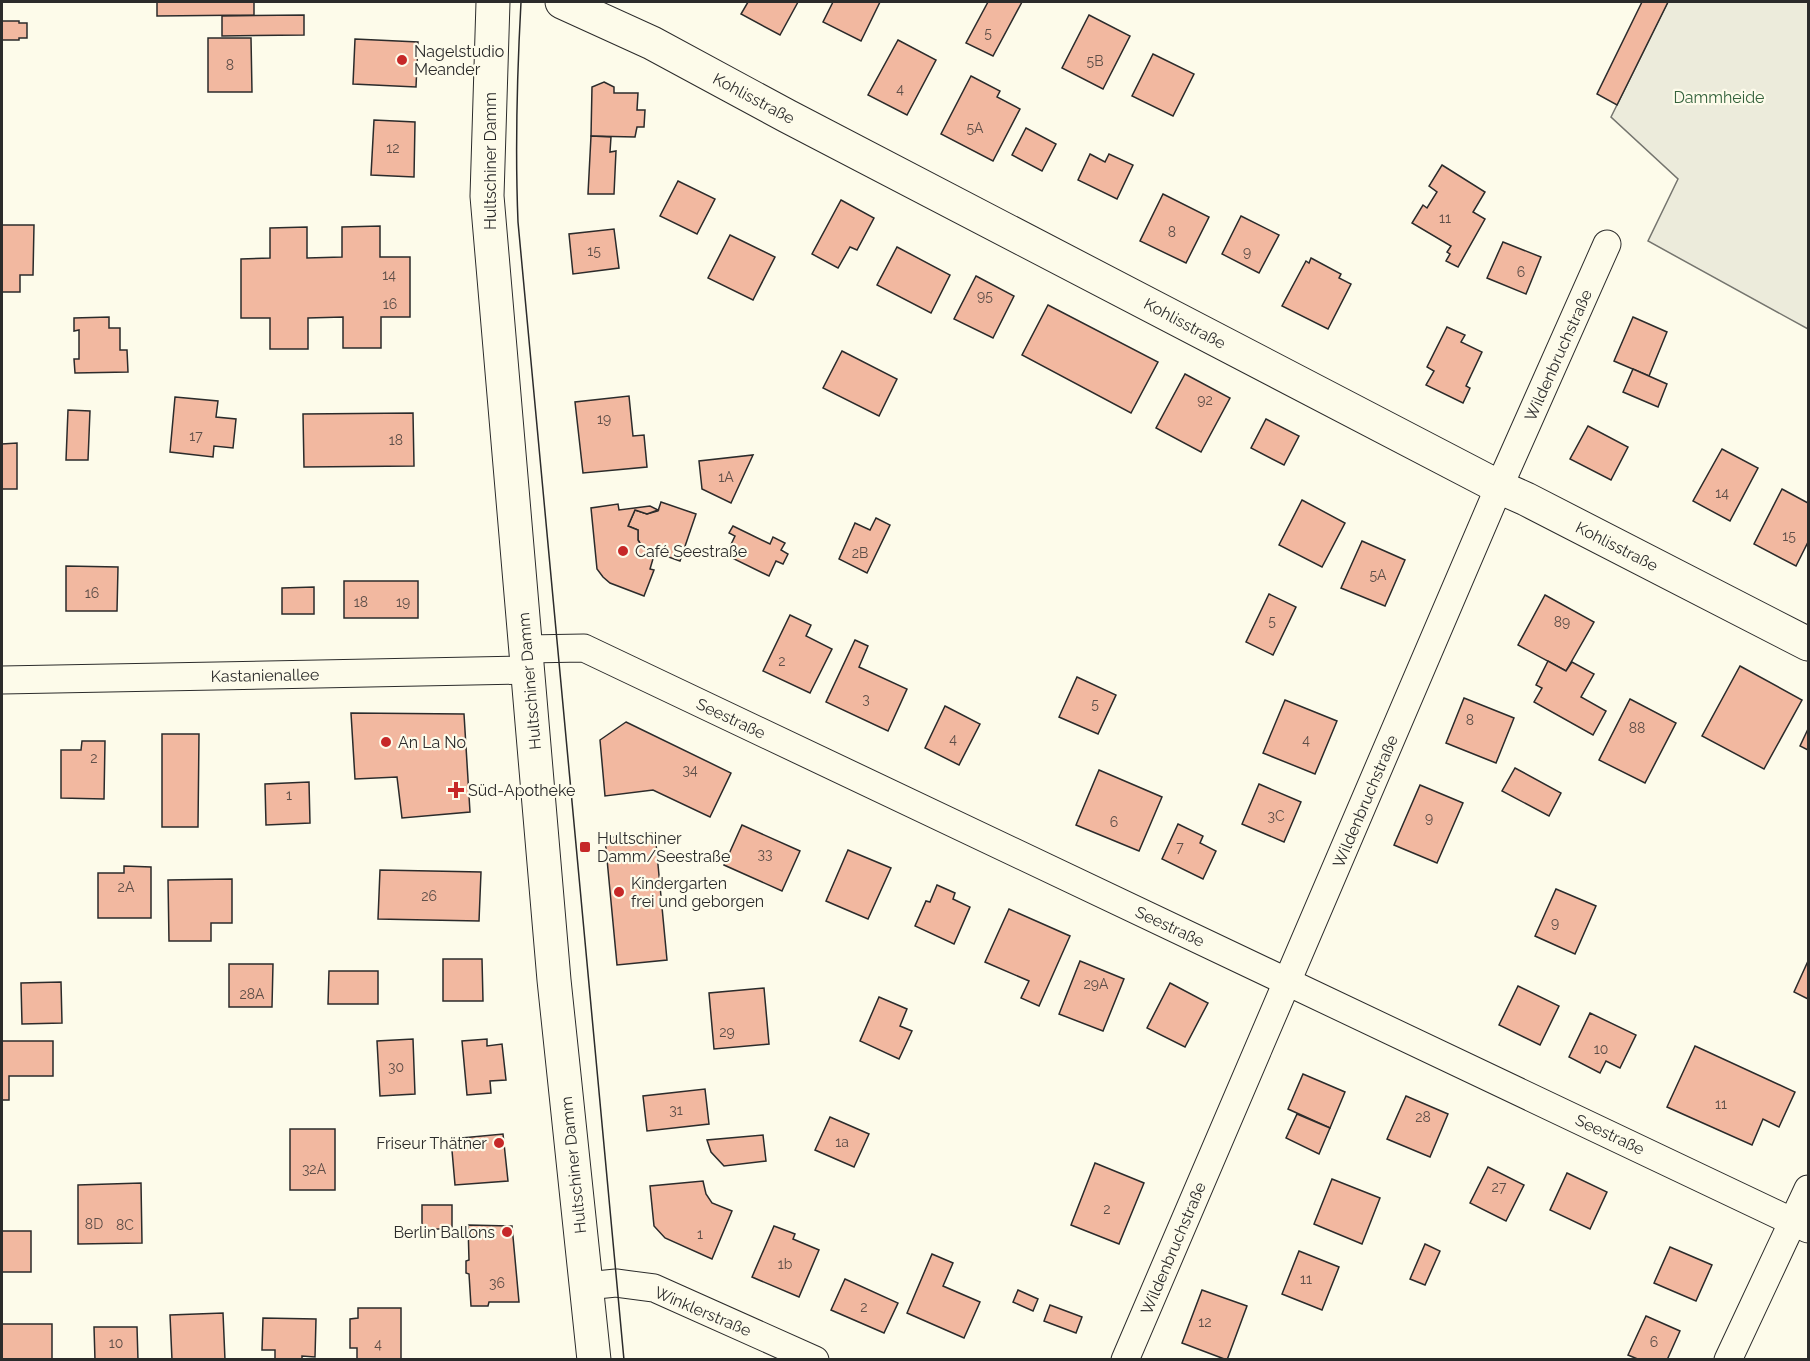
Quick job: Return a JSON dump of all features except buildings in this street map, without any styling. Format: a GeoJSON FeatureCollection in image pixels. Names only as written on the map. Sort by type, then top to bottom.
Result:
{"type":"FeatureCollection","features":[{"type":"Feature","properties":{"kind":"street","name":"Hultschiner Damm"},"geometry":{"type":"LineString","coordinates":[[494,2],[486,196],[556,1003],[594,1359]]}},
{"type":"Feature","properties":{"kind":"street","name":"Kohlisstraße"},"geometry":{"type":"LineString","coordinates":[[562,2],[652,43],[1499,488],[1526,499],[1809,644]]}},
{"type":"Feature","properties":{"kind":"street","name":"Wildenbruchstraße"},"geometry":{"type":"LineString","coordinates":[[1125,1359],[1499,488],[1607,244]]}},
{"type":"Feature","properties":{"kind":"street","name":"Seestraße"},"geometry":{"type":"LineString","coordinates":[[527,660],[584,648],[1801,1225]]}},
{"type":"Feature","properties":{"kind":"street","name":"Kastanienallee"},"geometry":{"type":"LineString","coordinates":[[2,680],[527,660]]}},
{"type":"Feature","properties":{"kind":"street"},"geometry":{"type":"LineString","coordinates":[[1728,1359],[1801,1225],[1809,1189]]}},
{"type":"Feature","properties":{"kind":"street","name":"Winklerstraße"},"geometry":{"type":"LineString","coordinates":[[586,1286],[616,1283],[654,1288],[815,1359]]}},
{"type":"Feature","properties":{"kind":"green space","name":"Dammheide"},"geometry":{"type":"Polygon","coordinates":[[[1668,2],[1808,2],[1808,329],[1648,241],[1678,179],[1611,117],[1668,2]]]}},
{"type":"Feature","properties":{"kind":"tram line"},"geometry":{"type":"LineString","coordinates":[[521,2],[517,112],[518,222],[624,1360]]}},
{"type":"Feature","properties":{"kind":"place","name":"Nagelstudio Meander"},"geometry":{"type":"Point","coordinates":[402,60]}},
{"type":"Feature","properties":{"kind":"place","name":"Café Seestraße"},"geometry":{"type":"Point","coordinates":[623,551]}},
{"type":"Feature","properties":{"kind":"place","name":"An La No"},"geometry":{"type":"Point","coordinates":[386,742]}},
{"type":"Feature","properties":{"kind":"place","name":"Süd-Apotheke"},"geometry":{"type":"Point","coordinates":[456,790]}},
{"type":"Feature","properties":{"kind":"place","name":"Hultschiner Damm/Seestraße"},"geometry":{"type":"Point","coordinates":[585,847]}},
{"type":"Feature","properties":{"kind":"place","name":"Kindergarten frei und geborgen"},"geometry":{"type":"Point","coordinates":[619,892]}},
{"type":"Feature","properties":{"kind":"place","name":"Friseur Thätner"},"geometry":{"type":"Point","coordinates":[499,1143]}},
{"type":"Feature","properties":{"kind":"place","name":"Berlin Ballons"},"geometry":{"type":"Point","coordinates":[507,1232]}}]}
